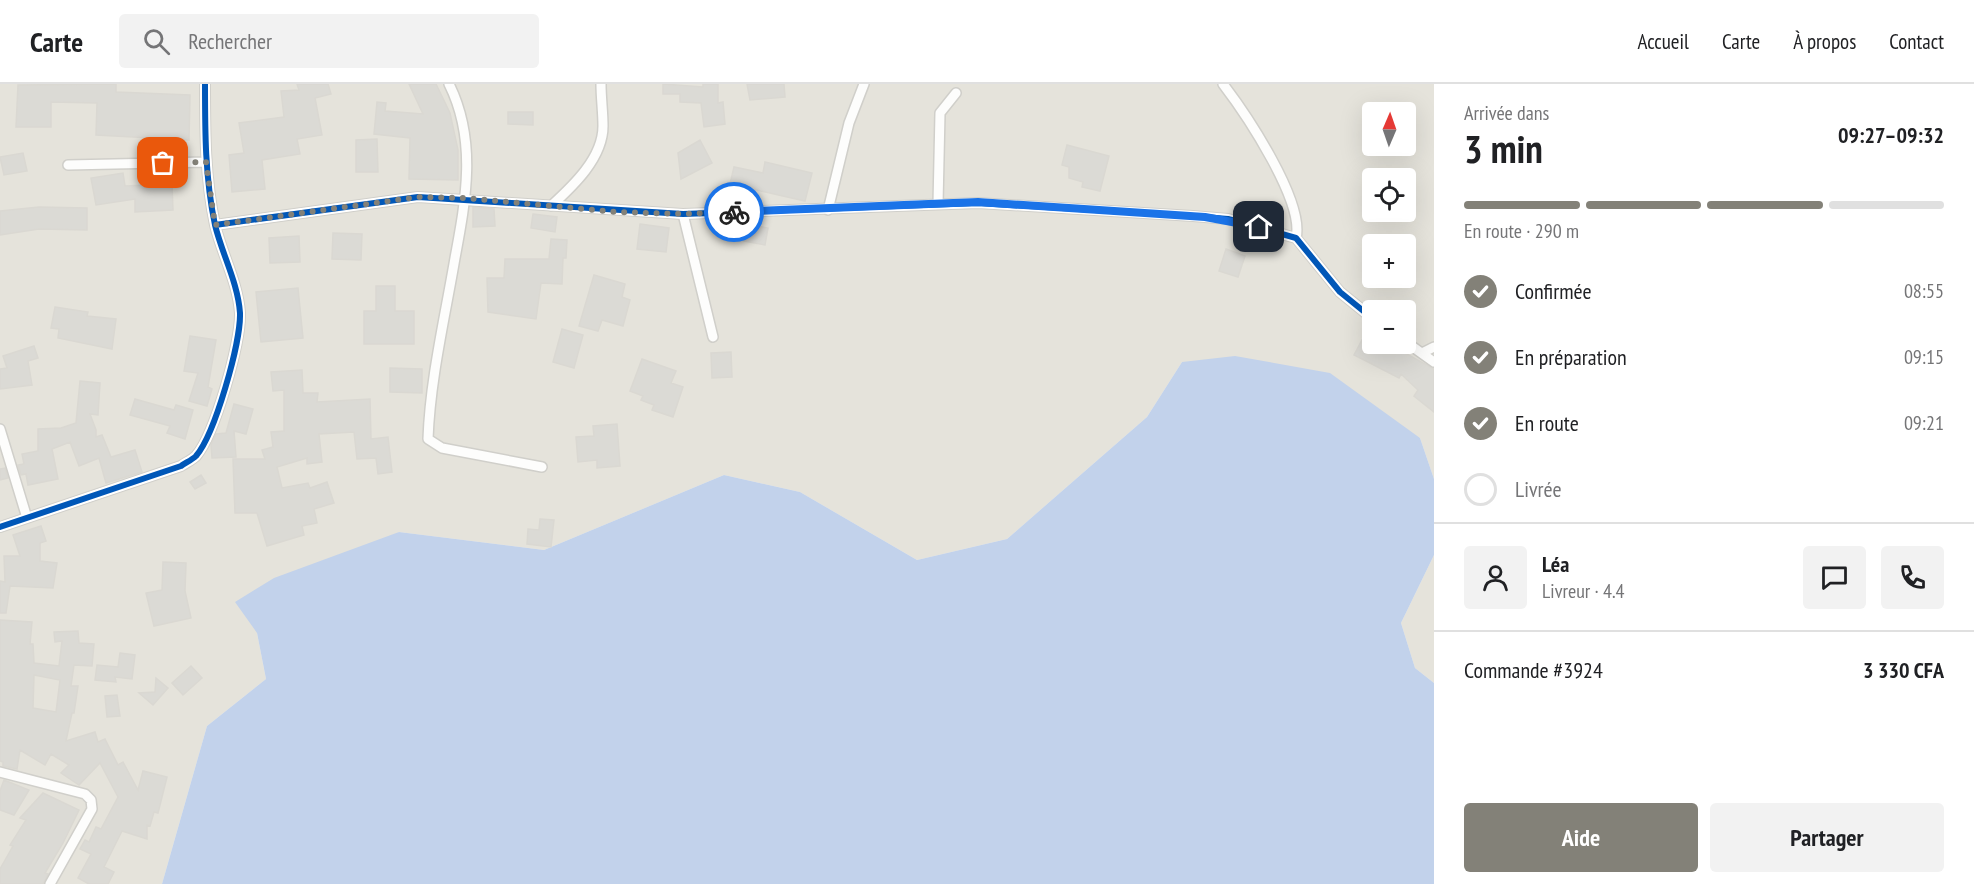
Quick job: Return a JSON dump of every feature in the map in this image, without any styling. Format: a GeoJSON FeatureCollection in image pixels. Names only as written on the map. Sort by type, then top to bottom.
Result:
{"type":"FeatureCollection","features":[{"type":"Feature","properties":{"kind":"street"},"geometry":{"type":"LineString","coordinates":[[0,527],[181,466],[196,456],[226,386],[236,347],[240,313],[215,225],[206,162],[205,84]]}},
{"type":"Feature","properties":{"kind":"street"},"geometry":{"type":"LineString","coordinates":[[449,84],[462,121],[467,146],[466,198],[428,439],[442,448],[542,467]]}},
{"type":"Feature","properties":{"kind":"street"},"geometry":{"type":"LineString","coordinates":[[551,206],[574,185],[599,145],[603,128],[601,84]]}},
{"type":"Feature","properties":{"kind":"street"},"geometry":{"type":"LineString","coordinates":[[828,210],[849,123],[864,84]]}},
{"type":"Feature","properties":{"kind":"street"},"geometry":{"type":"LineString","coordinates":[[1223,84],[1247,116],[1274,165],[1292,205],[1298,228],[1296,238]]}},
{"type":"Feature","properties":{"kind":"street"},"geometry":{"type":"LineString","coordinates":[[938,204],[940,113],[956,93]]}},
{"type":"Feature","properties":{"kind":"street"},"geometry":{"type":"LineString","coordinates":[[68,165],[206,162]]}},
{"type":"Feature","properties":{"kind":"street"},"geometry":{"type":"LineString","coordinates":[[215,225],[418,197],[466,198],[683,214],[938,204],[1036,205],[1217,218],[1296,238],[1341,292],[1362,310]]}},
{"type":"Feature","properties":{"kind":"street"},"geometry":{"type":"LineString","coordinates":[[683,214],[713,337]]}},
{"type":"Feature","properties":{"kind":"street"},"geometry":{"type":"LineString","coordinates":[[1422,353],[1434,348]]}},
{"type":"Feature","properties":{"kind":"street"},"geometry":{"type":"LineString","coordinates":[[1416,349],[1434,362]]}},
{"type":"Feature","properties":{"kind":"street"},"geometry":{"type":"LineString","coordinates":[[0,429],[27,518]]}},
{"type":"Feature","properties":{"kind":"street"},"geometry":{"type":"LineString","coordinates":[[0,772],[85,794],[91,800],[92,809],[50,884]]}},
{"type":"Feature","properties":{"kind":"shaded area"},"geometry":{"type":"Polygon","coordinates":[[[0,84],[1434,84],[1434,479],[1420,438],[1182,362],[1147,417],[1007,539],[917,560],[800,492],[724,475],[544,550],[399,532],[257,633],[266,679],[207,726],[162,884],[0,884],[0,84]]]}},
{"type":"Feature","properties":{"kind":"shaded area"},"geometry":{"type":"Polygon","coordinates":[[[1434,555],[1434,683],[1415,668],[1401,623],[1434,555]]]}},
{"type":"Feature","properties":{"kind":"water"},"geometry":{"type":"Polygon","coordinates":[[[1235,356],[1330,373],[1420,438],[1434,479],[1434,555],[1401,623],[1415,668],[1434,683],[1434,884],[162,884],[207,726],[266,679],[257,633],[235,602],[274,578],[399,532],[544,550],[724,475],[800,492],[917,560],[1007,539],[1147,417],[1182,362],[1235,356]]]}},
{"type":"Feature","properties":{"kind":"building"},"geometry":{"type":"Polygon","coordinates":[[[116,84],[116,92],[190,95],[189,140],[96,135],[97,103],[51,102],[51,127],[16,127],[18,85],[116,84]]]}},
{"type":"Feature","properties":{"kind":"building"},"geometry":{"type":"Polygon","coordinates":[[[297,84],[328,84],[331,94],[315,98],[322,135],[297,139],[300,154],[262,160],[265,189],[232,192],[229,155],[244,153],[239,123],[284,117],[281,91],[299,90],[297,84]]]}},
{"type":"Feature","properties":{"kind":"building"},"geometry":{"type":"Polygon","coordinates":[[[409,84],[436,84],[450,113],[458,150],[458,180],[409,179],[410,138],[374,134],[377,102],[386,103],[385,111],[423,114],[409,84]]]}},
{"type":"Feature","properties":{"kind":"building"},"geometry":{"type":"Polygon","coordinates":[[[663,84],[703,87],[703,84],[718,84],[718,103],[723,102],[725,124],[704,127],[701,103],[680,102],[680,94],[663,94],[663,84]]]}},
{"type":"Feature","properties":{"kind":"building"},"geometry":{"type":"Polygon","coordinates":[[[747,84],[784,84],[785,97],[750,100],[747,84]]]}},
{"type":"Feature","properties":{"kind":"building"},"geometry":{"type":"Polygon","coordinates":[[[508,112],[533,112],[533,125],[508,124],[508,112]]]}},
{"type":"Feature","properties":{"kind":"building"},"geometry":{"type":"Polygon","coordinates":[[[377,139],[378,172],[356,172],[356,140],[377,139]]]}},
{"type":"Feature","properties":{"kind":"building"},"geometry":{"type":"Polygon","coordinates":[[[700,140],[712,163],[681,179],[678,153],[700,140]]]}},
{"type":"Feature","properties":{"kind":"building"},"geometry":{"type":"Polygon","coordinates":[[[1067,145],[1109,156],[1100,191],[1082,187],[1083,182],[1069,178],[1069,167],[1062,165],[1067,145]]]}},
{"type":"Feature","properties":{"kind":"building"},"geometry":{"type":"Polygon","coordinates":[[[23,153],[27,171],[4,175],[0,157],[23,153]]]}},
{"type":"Feature","properties":{"kind":"building"},"geometry":{"type":"Polygon","coordinates":[[[765,162],[812,173],[805,201],[730,184],[734,167],[763,173],[765,162]]]}},
{"type":"Feature","properties":{"kind":"building"},"geometry":{"type":"Polygon","coordinates":[[[123,173],[125,186],[172,184],[173,210],[135,212],[135,199],[96,205],[91,178],[123,173]]]}},
{"type":"Feature","properties":{"kind":"building"},"geometry":{"type":"Polygon","coordinates":[[[39,207],[87,208],[87,230],[39,229],[0,235],[0,211],[39,207]]]}},
{"type":"Feature","properties":{"kind":"building"},"geometry":{"type":"Polygon","coordinates":[[[473,207],[494,209],[495,226],[473,227],[473,207]]]}},
{"type":"Feature","properties":{"kind":"building"},"geometry":{"type":"Polygon","coordinates":[[[533,214],[557,217],[555,232],[531,228],[533,214]]]}},
{"type":"Feature","properties":{"kind":"building"},"geometry":{"type":"Polygon","coordinates":[[[640,224],[669,228],[666,252],[637,249],[640,224]]]}},
{"type":"Feature","properties":{"kind":"building"},"geometry":{"type":"Polygon","coordinates":[[[746,224],[768,228],[765,245],[743,241],[746,224]]]}},
{"type":"Feature","properties":{"kind":"building"},"geometry":{"type":"Polygon","coordinates":[[[333,233],[362,234],[361,260],[332,259],[333,233]]]}},
{"type":"Feature","properties":{"kind":"building"},"geometry":{"type":"Polygon","coordinates":[[[299,236],[300,262],[270,263],[269,238],[299,236]]]}},
{"type":"Feature","properties":{"kind":"building"},"geometry":{"type":"Polygon","coordinates":[[[551,239],[567,240],[566,258],[563,258],[562,284],[541,283],[536,319],[488,312],[487,278],[504,278],[505,259],[549,259],[551,239]]]}},
{"type":"Feature","properties":{"kind":"building"},"geometry":{"type":"Polygon","coordinates":[[[1226,249],[1245,256],[1238,277],[1219,271],[1226,249]]]}},
{"type":"Feature","properties":{"kind":"building"},"geometry":{"type":"Polygon","coordinates":[[[594,275],[625,284],[622,297],[630,300],[623,326],[602,320],[598,331],[579,326],[594,275]]]}},
{"type":"Feature","properties":{"kind":"building"},"geometry":{"type":"Polygon","coordinates":[[[376,286],[395,286],[395,311],[414,311],[414,344],[364,344],[364,311],[376,311],[376,286]]]}},
{"type":"Feature","properties":{"kind":"building"},"geometry":{"type":"Polygon","coordinates":[[[298,288],[303,338],[261,342],[256,292],[298,288]]]}},
{"type":"Feature","properties":{"kind":"building"},"geometry":{"type":"Polygon","coordinates":[[[55,307],[88,312],[87,316],[116,319],[112,349],[58,338],[59,329],[51,328],[55,307]]]}},
{"type":"Feature","properties":{"kind":"building"},"geometry":{"type":"Polygon","coordinates":[[[562,329],[583,335],[574,368],[553,362],[562,329]]]}},
{"type":"Feature","properties":{"kind":"building"},"geometry":{"type":"Polygon","coordinates":[[[190,336],[216,340],[208,387],[212,389],[207,406],[189,401],[198,373],[184,371],[190,336]]]}},
{"type":"Feature","properties":{"kind":"building"},"geometry":{"type":"Polygon","coordinates":[[[1362,340],[1362,354],[1407,354],[1434,369],[1434,412],[1414,396],[1418,390],[1401,374],[1399,378],[1354,355],[1362,340]]]}},
{"type":"Feature","properties":{"kind":"building"},"geometry":{"type":"Polygon","coordinates":[[[34,346],[38,358],[28,361],[32,385],[0,389],[0,369],[7,368],[3,356],[34,346]]]}},
{"type":"Feature","properties":{"kind":"building"},"geometry":{"type":"Polygon","coordinates":[[[731,352],[732,377],[712,378],[711,353],[731,352]]]}},
{"type":"Feature","properties":{"kind":"building"},"geometry":{"type":"Polygon","coordinates":[[[642,359],[676,371],[671,383],[683,387],[673,417],[652,410],[654,405],[641,400],[643,396],[630,391],[642,359]]]}},
{"type":"Feature","properties":{"kind":"building"},"geometry":{"type":"Polygon","coordinates":[[[390,368],[422,369],[422,393],[390,392],[390,368]]]}},
{"type":"Feature","properties":{"kind":"building"},"geometry":{"type":"Polygon","coordinates":[[[302,370],[303,393],[318,393],[317,402],[370,399],[371,439],[388,437],[392,472],[378,474],[376,458],[357,459],[354,432],[319,434],[322,462],[307,464],[307,458],[277,467],[282,488],[308,483],[310,488],[327,482],[334,503],[314,509],[317,523],[302,526],[304,535],[267,546],[257,513],[235,513],[233,459],[265,459],[262,450],[273,447],[271,432],[284,431],[284,390],[273,391],[271,372],[302,370]]]}},
{"type":"Feature","properties":{"kind":"building"},"geometry":{"type":"Polygon","coordinates":[[[80,381],[100,383],[98,415],[90,414],[96,437],[102,435],[111,457],[135,450],[142,472],[106,483],[99,458],[79,466],[70,442],[52,449],[58,479],[28,485],[26,474],[21,475],[18,465],[24,464],[22,454],[38,451],[38,429],[61,428],[76,423],[80,381]]]}},
{"type":"Feature","properties":{"kind":"building"},"geometry":{"type":"Polygon","coordinates":[[[135,399],[174,410],[176,405],[193,410],[185,439],[167,433],[170,426],[130,415],[135,399]]]}},
{"type":"Feature","properties":{"kind":"building"},"geometry":{"type":"Polygon","coordinates":[[[234,404],[253,409],[246,434],[234,431],[236,457],[212,458],[211,445],[216,434],[226,433],[234,404]]]}},
{"type":"Feature","properties":{"kind":"building"},"geometry":{"type":"Polygon","coordinates":[[[617,424],[620,466],[597,468],[597,460],[578,462],[576,437],[594,436],[593,426],[617,424]]]}},
{"type":"Feature","properties":{"kind":"building"},"geometry":{"type":"Polygon","coordinates":[[[5,468],[8,478],[0,480],[0,469],[5,468]]]}},
{"type":"Feature","properties":{"kind":"building"},"geometry":{"type":"Polygon","coordinates":[[[201,475],[206,483],[195,489],[190,482],[201,475]]]}},
{"type":"Feature","properties":{"kind":"building"},"geometry":{"type":"Polygon","coordinates":[[[540,519],[554,520],[551,547],[527,544],[528,529],[539,530],[540,519]]]}},
{"type":"Feature","properties":{"kind":"building"},"geometry":{"type":"Polygon","coordinates":[[[41,526],[46,541],[40,543],[40,561],[57,563],[53,588],[10,586],[6,613],[0,613],[0,581],[5,582],[4,556],[20,556],[13,535],[41,526]]]}},
{"type":"Feature","properties":{"kind":"building"},"geometry":{"type":"Polygon","coordinates":[[[163,562],[186,563],[185,591],[191,618],[154,626],[146,593],[162,590],[163,562]]]}},
{"type":"Feature","properties":{"kind":"building"},"geometry":{"type":"Polygon","coordinates":[[[0,620],[32,622],[30,644],[33,644],[34,663],[59,666],[62,641],[55,642],[54,632],[78,631],[79,643],[94,644],[92,666],[74,665],[71,686],[78,686],[74,713],[72,713],[66,741],[95,732],[98,742],[105,739],[118,765],[123,762],[138,790],[143,771],[167,777],[158,813],[154,812],[150,826],[147,825],[147,839],[122,831],[104,867],[114,872],[108,884],[89,884],[78,878],[91,854],[80,849],[85,840],[89,842],[96,827],[101,829],[118,797],[100,763],[79,785],[61,773],[69,765],[51,754],[45,765],[20,750],[17,769],[3,766],[3,762],[0,761],[0,620]],[[34,675],[33,708],[56,712],[60,680],[34,675]]]}},
{"type":"Feature","properties":{"kind":"building"},"geometry":{"type":"Polygon","coordinates":[[[120,653],[135,655],[132,679],[115,677],[116,682],[95,680],[97,665],[118,667],[120,653]]]}},
{"type":"Feature","properties":{"kind":"building"},"geometry":{"type":"Polygon","coordinates":[[[191,666],[202,678],[183,695],[172,683],[191,666]]]}},
{"type":"Feature","properties":{"kind":"building"},"geometry":{"type":"Polygon","coordinates":[[[156,678],[168,688],[153,705],[139,693],[155,692],[156,678]]]}},
{"type":"Feature","properties":{"kind":"building"},"geometry":{"type":"Polygon","coordinates":[[[117,695],[120,716],[107,717],[105,696],[117,695]]]}},
{"type":"Feature","properties":{"kind":"building"},"geometry":{"type":"Polygon","coordinates":[[[4,780],[29,790],[14,815],[0,810],[0,791],[4,780]]]}},
{"type":"Feature","properties":{"kind":"building"},"geometry":{"type":"Polygon","coordinates":[[[43,793],[79,810],[45,873],[48,874],[43,884],[0,884],[0,869],[13,846],[10,845],[26,820],[20,818],[43,793]]]}},
{"type":"Feature","properties":{"kind":"cycle path"},"geometry":{"type":"LineString","coordinates":[[0,527],[181,466],[196,456],[211,428],[232,365],[240,313],[233,280],[215,225],[209,190],[205,84]]}},
{"type":"Feature","properties":{"kind":"cycle path"},"geometry":{"type":"LineString","coordinates":[[215,225],[418,197],[683,214],[978,203],[1193,216],[1228,219],[1296,238],[1340,292],[1362,310]]}},
{"type":"Feature","properties":{"kind":"way so far"},"geometry":{"type":"LineString","coordinates":[[163,163],[206,162],[215,225],[418,197],[466,198],[615,212],[683,214],[734,212]]}},
{"type":"Feature","properties":{"kind":"route"},"geometry":{"type":"LineString","coordinates":[[734,212],[828,210],[978,202],[1228,219],[1259,227]]}}]}
